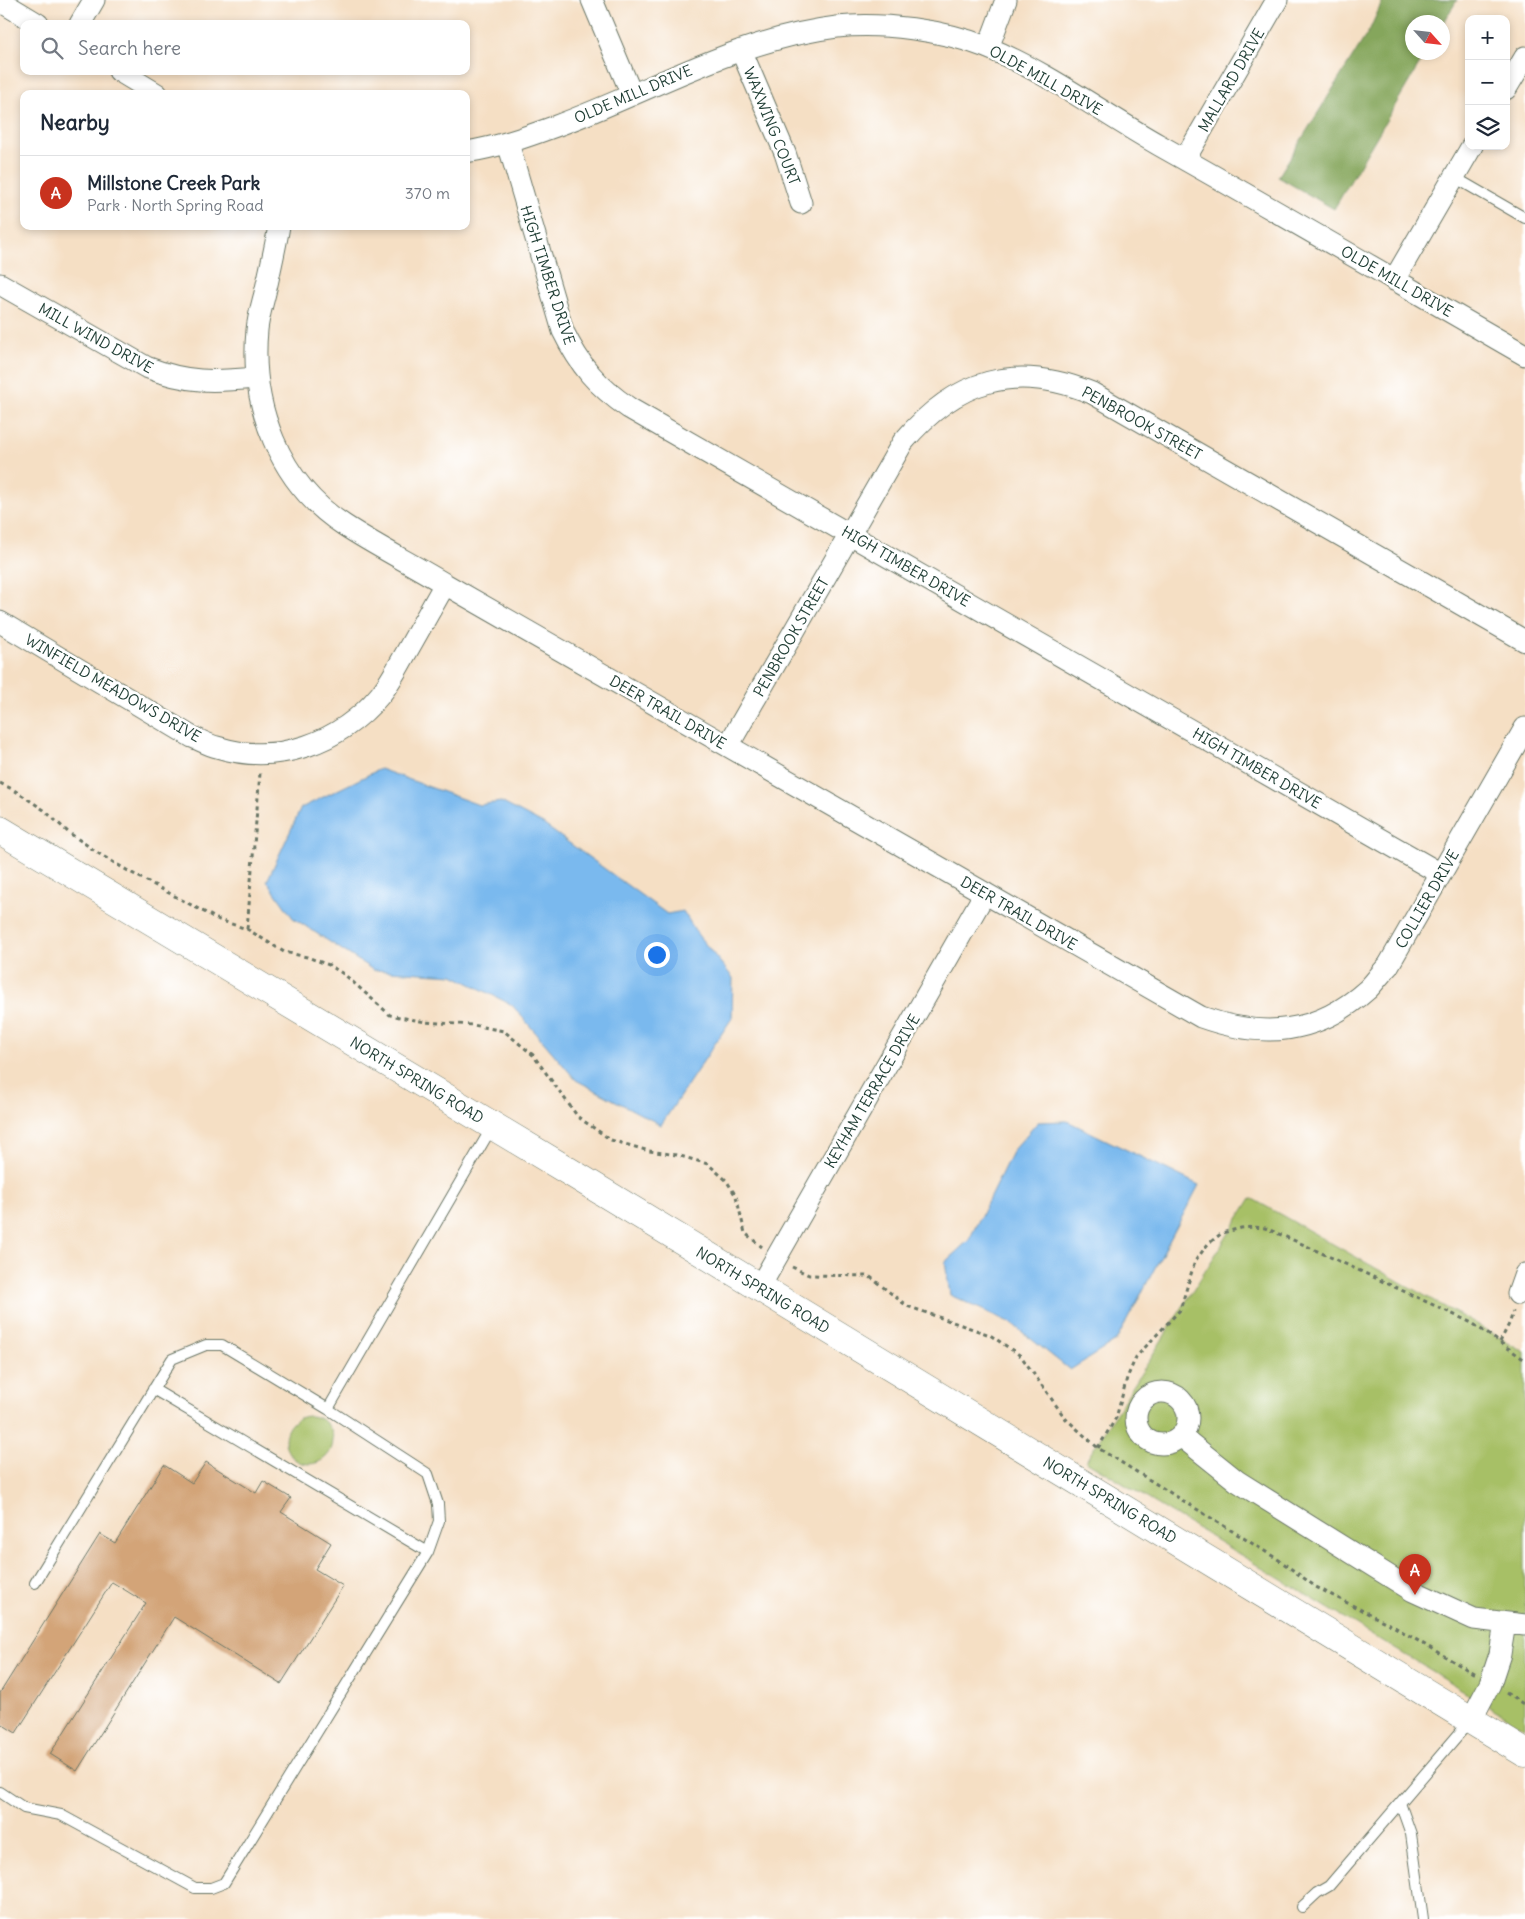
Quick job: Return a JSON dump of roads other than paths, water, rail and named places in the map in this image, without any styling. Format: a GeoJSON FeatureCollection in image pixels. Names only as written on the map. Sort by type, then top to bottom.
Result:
{"type":"FeatureCollection","features":[{"type":"Feature","properties":{"kind":"main road","name":"NORTH SPRING ROAD"},"geometry":{"type":"LineString","coordinates":[[0,830],[575,1174],[758,1288],[1525,1753]]}},
{"type":"Feature","properties":{"kind":"street"},"geometry":{"type":"LineString","coordinates":[[82,20],[94,0]]}},
{"type":"Feature","properties":{"kind":"street"},"geometry":{"type":"LineString","coordinates":[[592,0],[632,95]]}},
{"type":"Feature","properties":{"kind":"street"},"geometry":{"type":"LineString","coordinates":[[988,48],[1006,0]]}},
{"type":"Feature","properties":{"kind":"street","name":"MALLARD DRIVE"},"geometry":{"type":"LineString","coordinates":[[1185,160],[1277,0]]}},
{"type":"Feature","properties":{"kind":"street"},"geometry":{"type":"LineString","coordinates":[[0,1],[31,20]]}},
{"type":"Feature","properties":{"kind":"street","name":"OLDE MILL DRIVE"},"geometry":{"type":"LineString","coordinates":[[470,151],[508,143],[597,111],[741,50],[780,37],[837,27],[871,26],[931,32],[988,48],[1024,65],[1185,160],[1525,355]]}},
{"type":"Feature","properties":{"kind":"street","name":"WAXWING COURT"},"geometry":{"type":"LineString","coordinates":[[741,50],[785,153],[801,203]]}},
{"type":"Feature","properties":{"kind":"street"},"geometry":{"type":"LineString","coordinates":[[1513,89],[1525,58]]}},
{"type":"Feature","properties":{"kind":"street"},"geometry":{"type":"LineString","coordinates":[[126,75],[150,90]]}},
{"type":"Feature","properties":{"kind":"street","name":"HIGH TIMBER DRIVE"},"geometry":{"type":"LineString","coordinates":[[508,143],[563,331],[574,354],[591,377],[608,393],[629,408],[1441,874]]}},
{"type":"Feature","properties":{"kind":"street"},"geometry":{"type":"LineString","coordinates":[[1394,280],[1470,150]]}},
{"type":"Feature","properties":{"kind":"street","name":"DEER TRAIL DRIVE"},"geometry":{"type":"LineString","coordinates":[[278,230],[258,328],[255,359],[261,405],[282,457],[297,481],[318,504],[343,524],[1201,1017],[1228,1026],[1256,1030],[1289,1028]]}},
{"type":"Feature","properties":{"kind":"street","name":"MILL WIND DRIVE"},"geometry":{"type":"LineString","coordinates":[[0,284],[146,367],[168,376],[216,381],[256,378]]}},
{"type":"Feature","properties":{"kind":"street","name":"PENBROOK STREET"},"geometry":{"type":"LineString","coordinates":[[728,746],[903,442],[920,422],[940,405],[965,391],[990,382],[1016,378],[1042,378],[1070,384],[1092,393],[1525,640]]}},
{"type":"Feature","properties":{"kind":"street","name":"WINFIELD MEADOWS DRIVE"},"geometry":{"type":"LineString","coordinates":[[0,622],[192,737],[216,747],[242,753],[268,754],[296,750],[321,741],[342,730],[364,713],[386,686],[446,584]]}},
{"type":"Feature","properties":{"kind":"street","name":"COLLIER DRIVE"},"geometry":{"type":"LineString","coordinates":[[1289,1028],[1305,1025],[1329,1016],[1351,1003],[1369,988],[1388,966],[1525,728]]}},
{"type":"Feature","properties":{"kind":"street","name":"KEYHAM TERRACE DRIVE"},"geometry":{"type":"LineString","coordinates":[[758,1288],[985,893]]}},
{"type":"Feature","properties":{"kind":"street"},"geometry":{"type":"LineString","coordinates":[[1518,1294],[1525,1274]]}},
{"type":"Feature","properties":{"kind":"street"},"geometry":{"type":"LineString","coordinates":[[1180,1436],[1237,1481],[1413,1591],[1474,1619],[1515,1624],[1500,1654],[1490,1684],[1471,1720]]}},
{"type":"Feature","properties":{"kind":"lane"},"geometry":{"type":"LineString","coordinates":[[1454,177],[1525,218]]}},
{"type":"Feature","properties":{"kind":"lane"},"geometry":{"type":"LineString","coordinates":[[328,1409],[493,1126]]}},
{"type":"Feature","properties":{"kind":"lane"},"geometry":{"type":"LineString","coordinates":[[0,1792],[24,1808],[61,1815],[195,1888],[212,1888],[224,1883],[428,1552],[439,1522],[438,1504],[428,1474],[328,1409],[222,1345],[206,1345],[172,1359],[35,1583]]}},
{"type":"Feature","properties":{"kind":"lane"},"geometry":{"type":"LineString","coordinates":[[152,1389],[428,1552]]}},
{"type":"Feature","properties":{"kind":"lane"},"geometry":{"type":"LineString","coordinates":[[1302,1908],[1317,1893],[1329,1886],[1471,1720]]}},
{"type":"Feature","properties":{"kind":"lane"},"geometry":{"type":"LineString","coordinates":[[1400,1803],[1411,1834],[1423,1919]]}},
{"type":"Feature","properties":{"kind":"water"},"geometry":{"type":"Polygon","coordinates":[[[380,769],[479,805],[501,802],[543,824],[667,914],[683,911],[698,935],[733,978],[732,1018],[661,1125],[576,1080],[512,1005],[453,975],[373,970],[293,918],[267,881],[301,808],[380,769]]]}},
{"type":"Feature","properties":{"kind":"water"},"geometry":{"type":"Polygon","coordinates":[[[1067,1121],[1199,1185],[1116,1341],[1070,1370],[1011,1323],[950,1295],[945,1262],[969,1240],[1013,1150],[1038,1122],[1067,1121]]]}},
{"type":"Feature","properties":{"kind":"place","name":"Millstone Creek Park"},"geometry":{"type":"Point","coordinates":[1415,1595]}}]}
